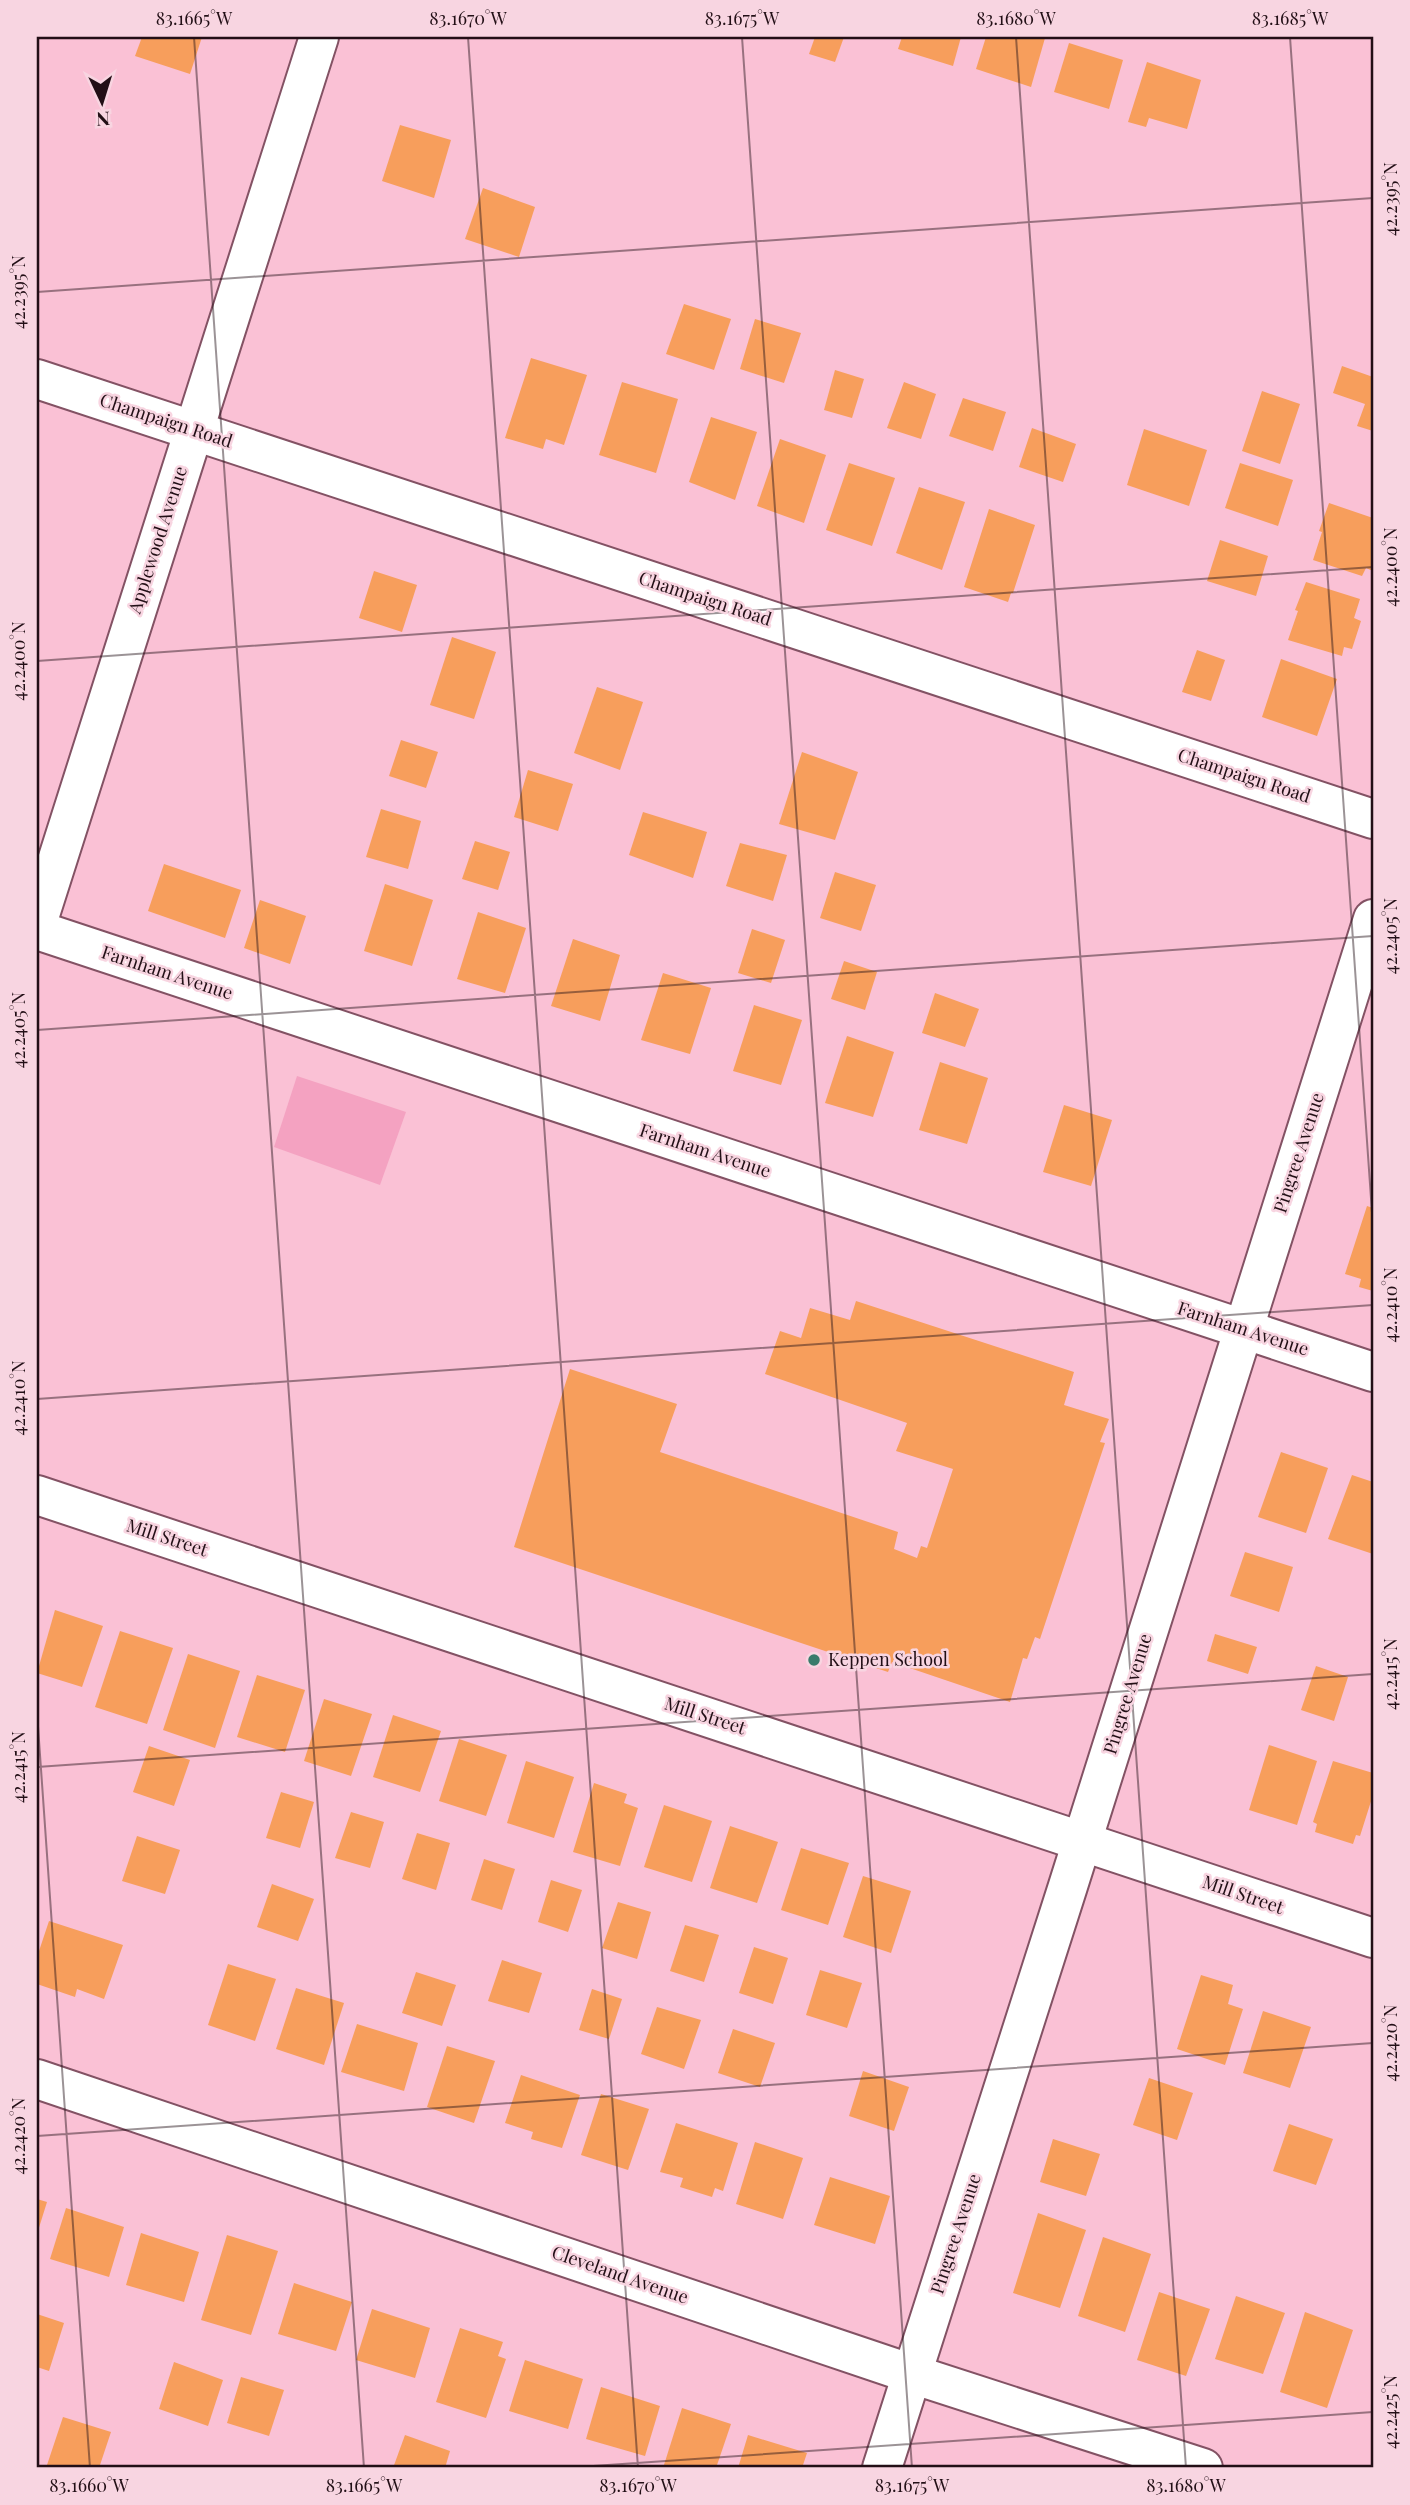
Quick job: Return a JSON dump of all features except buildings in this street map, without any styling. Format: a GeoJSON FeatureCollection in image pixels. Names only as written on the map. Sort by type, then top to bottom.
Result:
{"type":"FeatureCollection","features":[{"type":"Feature","properties":{"kind":"street","name":"Applewood Avenue"},"geometry":{"type":"LineString","coordinates":[[37,925],[319,37]]}},
{"type":"Feature","properties":{"kind":"street","name":"Champaign Road"},"geometry":{"type":"LineString","coordinates":[[37,379],[1373,818]]}},
{"type":"Feature","properties":{"kind":"street","name":"Pingree Avenue"},"geometry":{"type":"LineString","coordinates":[[882,2468],[1373,919]]}},
{"type":"Feature","properties":{"kind":"street","name":"Farnham Avenue"},"geometry":{"type":"LineString","coordinates":[[37,930],[1373,1372]]}},
{"type":"Feature","properties":{"kind":"street","name":"Mill Street"},"geometry":{"type":"LineString","coordinates":[[37,1495],[1373,1938]]}},
{"type":"Feature","properties":{"kind":"street","name":"Cleveland Avenue"},"geometry":{"type":"LineString","coordinates":[[37,2079],[912,2374],[1203,2468]]}},
{"type":"Feature","properties":{"kind":"shaded area"},"geometry":{"type":"Polygon","coordinates":[[[297,1076],[406,1112],[380,1185],[274,1147],[297,1076]]]}},
{"type":"Feature","properties":{"kind":"place","name":"Keppen School"},"geometry":{"type":"Point","coordinates":[814,1660]}}]}
